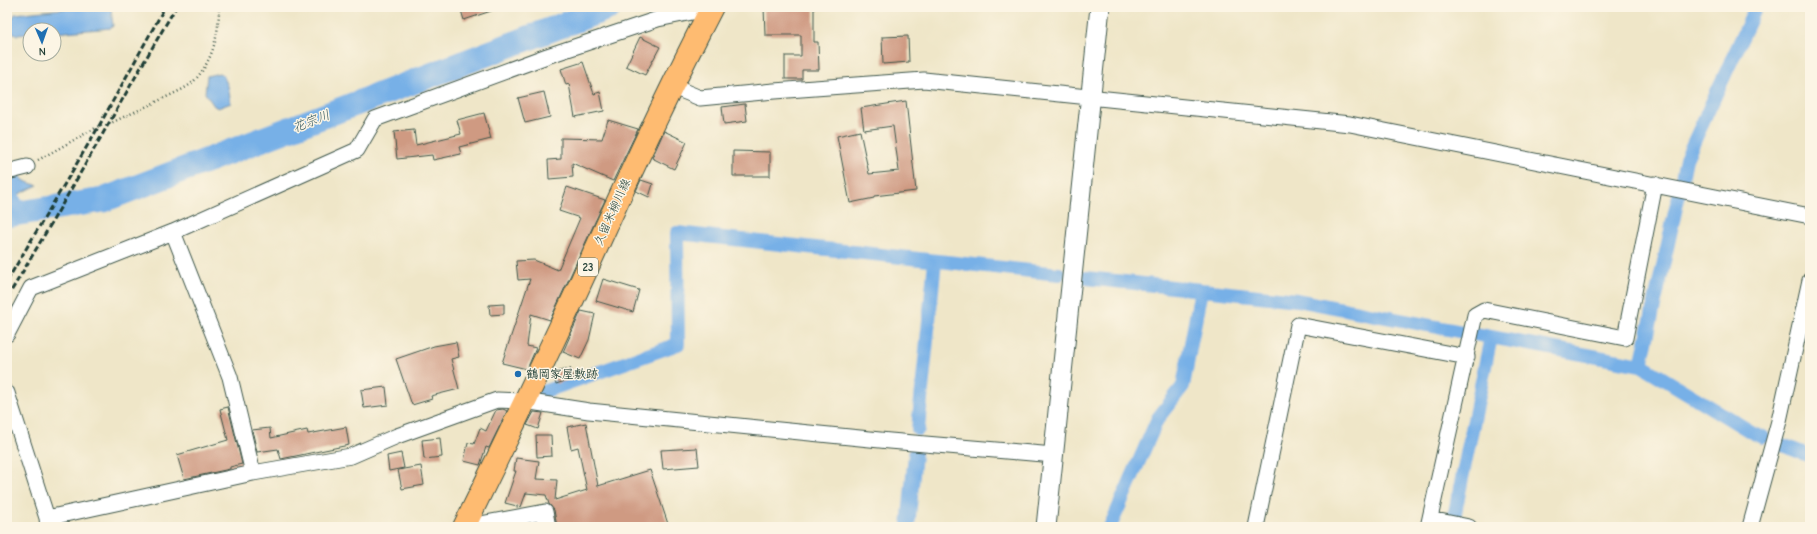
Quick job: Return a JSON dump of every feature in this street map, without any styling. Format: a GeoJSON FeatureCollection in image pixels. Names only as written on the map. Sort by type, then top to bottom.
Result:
{"type":"FeatureCollection","features":[{"type":"Feature","properties":{"kind":"main road","name":"久留米柳川線"},"geometry":{"type":"LineString","coordinates":[[464,527],[672,86],[712,8]]}},
{"type":"Feature","properties":{"kind":"street"},"geometry":{"type":"LineString","coordinates":[[1046,527],[1100,7]]}},
{"type":"Feature","properties":{"kind":"street"},"geometry":{"type":"LineString","coordinates":[[7,334],[31,288],[173,232],[357,150],[375,119],[547,56],[658,19],[712,8]]}},
{"type":"Feature","properties":{"kind":"street"},"geometry":{"type":"LineString","coordinates":[[672,86],[700,98],[924,80],[1350,124],[1810,216]]}},
{"type":"Feature","properties":{"kind":"street"},"geometry":{"type":"LineString","coordinates":[[1470,527],[1429,523],[1467,357],[1475,315],[1484,310],[1625,338],[1655,184]]}},
{"type":"Feature","properties":{"kind":"street"},"geometry":{"type":"LineString","coordinates":[[173,232],[230,377],[253,473]]}},
{"type":"Feature","properties":{"kind":"street"},"geometry":{"type":"LineString","coordinates":[[1750,527],[1778,429],[1810,280]]}},
{"type":"Feature","properties":{"kind":"street"},"geometry":{"type":"LineString","coordinates":[[1256,527],[1298,325],[1467,357]]}},
{"type":"Feature","properties":{"kind":"street"},"geometry":{"type":"LineString","coordinates":[[7,393],[48,522],[253,473],[351,456],[397,436],[497,400],[524,401],[605,412],[897,442],[1054,454]]}},
{"type":"Feature","properties":{"kind":"street"},"geometry":{"type":"LineString","coordinates":[[464,527],[545,512],[548,527]]}},
{"type":"Feature","properties":{"kind":"path"},"geometry":{"type":"LineString","coordinates":[[17,170],[99,126],[107,125],[194,82],[212,52],[217,37],[219,7]]}},
{"type":"Feature","properties":{"kind":"water"},"geometry":{"type":"Polygon","coordinates":[[[81,7],[111,7],[113,26],[111,28],[62,32],[62,22],[22,22],[22,35],[7,33],[7,18],[13,18],[15,14],[81,7]]]}},
{"type":"Feature","properties":{"kind":"water"},"geometry":{"type":"Polygon","coordinates":[[[219,73],[223,75],[228,86],[231,103],[218,108],[214,106],[205,93],[207,76],[219,73]]]}},
{"type":"Feature","properties":{"kind":"water"},"geometry":{"type":"Polygon","coordinates":[[[7,97],[11,149],[9,153],[11,159],[18,175],[26,182],[38,185],[7,200],[7,97]]]}},
{"type":"Feature","properties":{"kind":"building"},"geometry":{"type":"Polygon","coordinates":[[[460,7],[497,7],[497,9],[464,20],[460,7]]]}},
{"type":"Feature","properties":{"kind":"building"},"geometry":{"type":"Polygon","coordinates":[[[764,7],[814,7],[814,42],[818,42],[819,70],[802,70],[802,79],[785,79],[785,56],[801,56],[801,35],[765,35],[764,7]]]}},
{"type":"Feature","properties":{"kind":"building"},"geometry":{"type":"Polygon","coordinates":[[[908,36],[909,62],[883,64],[882,37],[908,36]]]}},
{"type":"Feature","properties":{"kind":"building"},"geometry":{"type":"Polygon","coordinates":[[[640,37],[660,47],[645,75],[626,66],[640,37]]]}},
{"type":"Feature","properties":{"kind":"building"},"geometry":{"type":"Polygon","coordinates":[[[583,62],[594,94],[600,92],[604,111],[575,117],[569,84],[566,85],[561,69],[583,62]]]}},
{"type":"Feature","properties":{"kind":"building"},"geometry":{"type":"Polygon","coordinates":[[[544,92],[550,117],[525,123],[518,98],[544,92]]]}},
{"type":"Feature","properties":{"kind":"building"},"geometry":{"type":"Polygon","coordinates":[[[906,101],[916,191],[874,196],[874,198],[850,203],[837,136],[860,131],[869,174],[899,171],[893,126],[864,130],[861,108],[906,101]]]}},
{"type":"Feature","properties":{"kind":"building"},"geometry":{"type":"Polygon","coordinates":[[[745,104],[747,121],[724,124],[722,107],[745,104]]]}},
{"type":"Feature","properties":{"kind":"building"},"geometry":{"type":"Polygon","coordinates":[[[484,113],[491,139],[459,147],[461,154],[433,160],[432,155],[397,159],[394,132],[414,130],[416,145],[461,134],[457,120],[484,113]]]}},
{"type":"Feature","properties":{"kind":"building"},"geometry":{"type":"Polygon","coordinates":[[[608,120],[638,129],[613,181],[572,163],[573,177],[549,179],[548,160],[561,159],[561,138],[602,139],[608,120]]]}},
{"type":"Feature","properties":{"kind":"building"},"geometry":{"type":"Polygon","coordinates":[[[664,131],[687,142],[674,169],[652,158],[664,131]]]}},
{"type":"Feature","properties":{"kind":"building"},"geometry":{"type":"Polygon","coordinates":[[[733,151],[770,152],[770,176],[733,176],[733,151]]]}},
{"type":"Feature","properties":{"kind":"building"},"geometry":{"type":"Polygon","coordinates":[[[641,180],[653,184],[649,197],[636,191],[641,180]]]}},
{"type":"Feature","properties":{"kind":"building"},"geometry":{"type":"Polygon","coordinates":[[[567,187],[605,200],[550,320],[531,314],[527,346],[536,348],[527,369],[502,363],[530,279],[518,280],[516,261],[534,260],[558,270],[580,218],[559,211],[567,187]]]}},
{"type":"Feature","properties":{"kind":"building"},"geometry":{"type":"Polygon","coordinates":[[[603,279],[639,290],[633,312],[596,301],[603,279]]]}},
{"type":"Feature","properties":{"kind":"building"},"geometry":{"type":"Polygon","coordinates":[[[504,304],[504,314],[490,315],[489,305],[504,304]]]}},
{"type":"Feature","properties":{"kind":"building"},"geometry":{"type":"Polygon","coordinates":[[[581,311],[595,314],[589,340],[580,359],[563,352],[581,311]]]}},
{"type":"Feature","properties":{"kind":"building"},"geometry":{"type":"Polygon","coordinates":[[[456,342],[459,357],[451,359],[459,389],[431,396],[432,399],[412,405],[396,359],[434,346],[456,342]]]}},
{"type":"Feature","properties":{"kind":"building"},"geometry":{"type":"Polygon","coordinates":[[[570,368],[574,378],[556,384],[553,373],[570,368]]]}},
{"type":"Feature","properties":{"kind":"building"},"geometry":{"type":"Polygon","coordinates":[[[386,387],[388,405],[364,408],[361,390],[386,387]]]}},
{"type":"Feature","properties":{"kind":"building"},"geometry":{"type":"Polygon","coordinates":[[[228,407],[242,464],[230,467],[230,469],[184,479],[177,455],[228,440],[220,409],[228,407]]]}},
{"type":"Feature","properties":{"kind":"building"},"geometry":{"type":"Polygon","coordinates":[[[503,409],[507,411],[489,448],[486,447],[480,465],[464,461],[468,443],[474,444],[480,428],[486,431],[496,410],[503,409]]]}},
{"type":"Feature","properties":{"kind":"building"},"geometry":{"type":"Polygon","coordinates":[[[534,412],[543,413],[538,429],[527,425],[534,412]]]}},
{"type":"Feature","properties":{"kind":"building"},"geometry":{"type":"Polygon","coordinates":[[[586,423],[598,486],[650,470],[669,527],[557,527],[554,510],[549,504],[546,495],[526,493],[521,507],[505,503],[516,471],[514,471],[516,458],[539,461],[536,479],[557,480],[555,500],[587,490],[578,447],[571,449],[567,427],[586,423]]]}},
{"type":"Feature","properties":{"kind":"building"},"geometry":{"type":"Polygon","coordinates":[[[346,427],[349,445],[281,459],[278,449],[257,452],[252,430],[270,428],[271,438],[307,430],[308,434],[346,427]]]}},
{"type":"Feature","properties":{"kind":"building"},"geometry":{"type":"Polygon","coordinates":[[[536,435],[551,435],[552,456],[537,457],[536,435]]]}},
{"type":"Feature","properties":{"kind":"building"},"geometry":{"type":"Polygon","coordinates":[[[440,438],[442,457],[424,459],[422,440],[440,438]]]}},
{"type":"Feature","properties":{"kind":"building"},"geometry":{"type":"Polygon","coordinates":[[[697,448],[699,466],[663,469],[661,450],[697,448]]]}},
{"type":"Feature","properties":{"kind":"building"},"geometry":{"type":"Polygon","coordinates":[[[401,453],[404,468],[389,471],[387,456],[401,453]]]}},
{"type":"Feature","properties":{"kind":"building"},"geometry":{"type":"Polygon","coordinates":[[[421,466],[424,485],[402,489],[398,470],[421,466]]]}},
{"type":"Feature","properties":{"kind":"waterway","name":"花宗川"},"geometry":{"type":"LineString","coordinates":[[7,215],[103,200],[610,7]]}},
{"type":"Feature","properties":{"kind":"waterway"},"geometry":{"type":"LineString","coordinates":[[1682,179],[1686,159],[1756,7]]}},
{"type":"Feature","properties":{"kind":"waterway"},"geometry":{"type":"LineString","coordinates":[[7,182],[19,212]]}},
{"type":"Feature","properties":{"kind":"waterway"},"geometry":{"type":"LineString","coordinates":[[1475,334],[1641,365],[1679,194]]}},
{"type":"Feature","properties":{"kind":"waterway"},"geometry":{"type":"LineString","coordinates":[[543,392],[678,344],[677,233],[1059,274]]}},
{"type":"Feature","properties":{"kind":"waterway"},"geometry":{"type":"LineString","coordinates":[[918,429],[935,261]]}},
{"type":"Feature","properties":{"kind":"waterway"},"geometry":{"type":"LineString","coordinates":[[1086,278],[1297,300],[1463,332]]}},
{"type":"Feature","properties":{"kind":"waterway"},"geometry":{"type":"LineString","coordinates":[[1110,527],[1158,418],[1183,386],[1201,290]]}},
{"type":"Feature","properties":{"kind":"waterway"},"geometry":{"type":"LineString","coordinates":[[1452,527],[1491,337]]}},
{"type":"Feature","properties":{"kind":"waterway"},"geometry":{"type":"LineString","coordinates":[[1641,365],[1753,433],[1763,437]]}},
{"type":"Feature","properties":{"kind":"waterway"},"geometry":{"type":"LineString","coordinates":[[1780,444],[1810,456]]}},
{"type":"Feature","properties":{"kind":"waterway"},"geometry":{"type":"LineString","coordinates":[[908,527],[915,454]]}},
{"type":"Feature","properties":{"kind":"railway"},"geometry":{"type":"LineString","coordinates":[[7,281],[99,126],[165,7]]}},
{"type":"Feature","properties":{"kind":"railway"},"geometry":{"type":"LineString","coordinates":[[7,298],[176,7]]}},
{"type":"Feature","properties":{"kind":"place","name":"鶴岡家屋敷跡"},"geometry":{"type":"Point","coordinates":[518,374]}}]}
